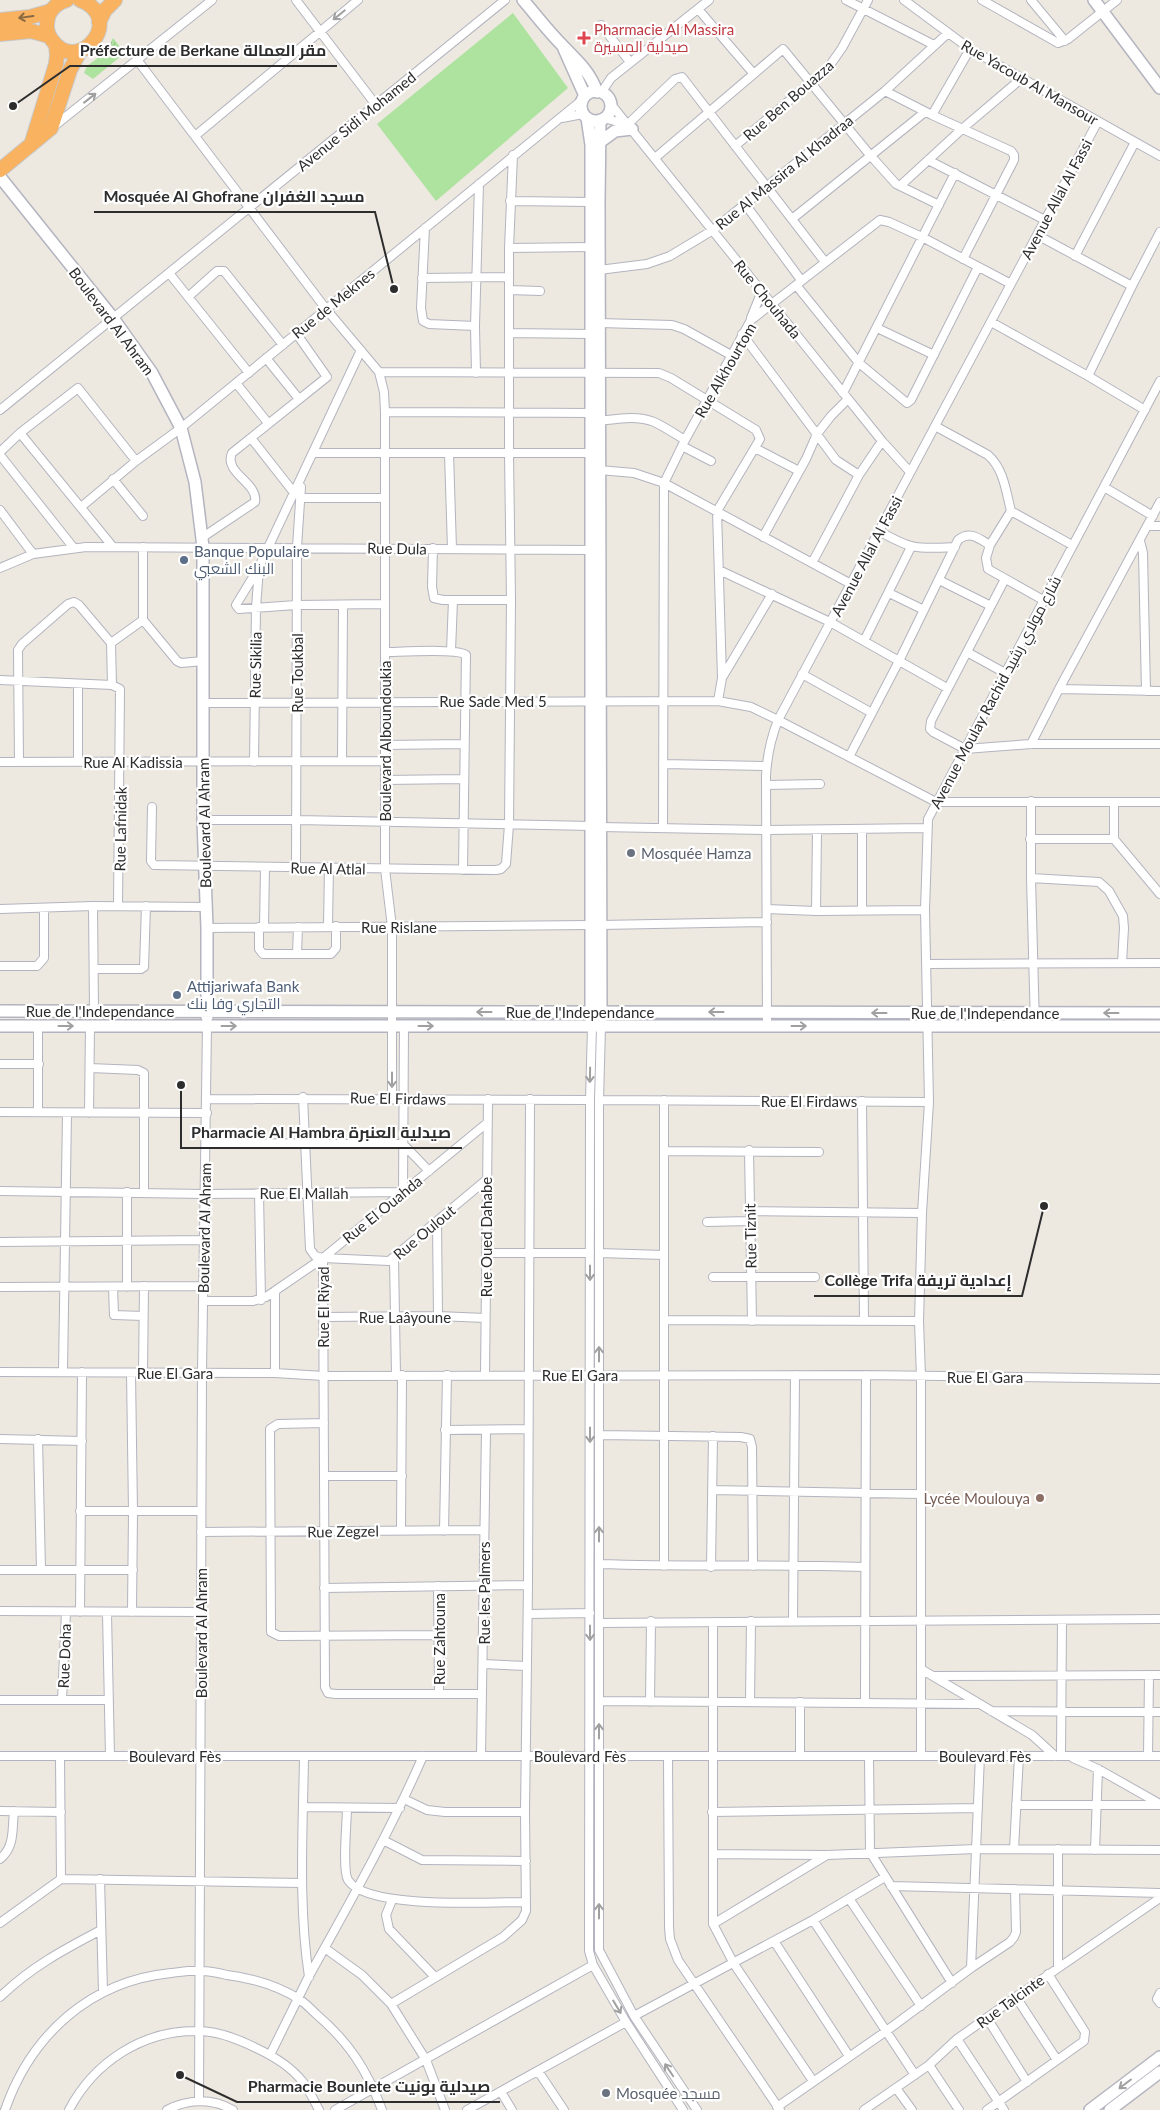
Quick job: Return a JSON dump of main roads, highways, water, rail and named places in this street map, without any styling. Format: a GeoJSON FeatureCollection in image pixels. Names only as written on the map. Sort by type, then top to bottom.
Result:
{"type":"FeatureCollection","features":[{"type":"Feature","properties":{"kind":"highway"},"geometry":{"type":"LineString","coordinates":[[31,145],[56,64],[57,55],[47,21],[51,11],[59,3],[67,0]]}},
{"type":"Feature","properties":{"kind":"highway"},"geometry":{"type":"LineString","coordinates":[[0,34],[31,31],[52,40],[70,51],[80,51],[90,46],[96,38],[105,10],[115,0]]}},
{"type":"Feature","properties":{"kind":"highway"},"geometry":{"type":"LineString","coordinates":[[85,1],[96,12],[100,22]]}},
{"type":"Feature","properties":{"kind":"highway"},"geometry":{"type":"LineString","coordinates":[[0,20],[30,17],[51,11]]}},
{"type":"Feature","properties":{"kind":"highway"},"geometry":{"type":"LineString","coordinates":[[0,170],[51,128],[70,70],[80,51]]}},
{"type":"Feature","properties":{"kind":"place","name":"Pharmacie Al Massira صيدلية المسيرة"},"geometry":{"type":"Point","coordinates":[584,38]}},
{"type":"Feature","properties":{"kind":"place","name":"Préfecture de Berkane مقر العمالة"},"geometry":{"type":"Point","coordinates":[13,106]}},
{"type":"Feature","properties":{"kind":"place","name":"Mosquée Al Ghofrane مسجد الغفران"},"geometry":{"type":"Point","coordinates":[394,289]}},
{"type":"Feature","properties":{"kind":"place","name":"Banque Populaire البنك الشعبي"},"geometry":{"type":"Point","coordinates":[184,560]}},
{"type":"Feature","properties":{"kind":"place","name":"Mosquée Hamza"},"geometry":{"type":"Point","coordinates":[631,853]}},
{"type":"Feature","properties":{"kind":"place","name":"Attijariwafa Bank التجاري وفا بنك"},"geometry":{"type":"Point","coordinates":[177,995]}},
{"type":"Feature","properties":{"kind":"place","name":"Pharmacie Al Hambra صيدلية العنبرة"},"geometry":{"type":"Point","coordinates":[181,1085]}},
{"type":"Feature","properties":{"kind":"place","name":"Collège Trifa إعدادية تريفة"},"geometry":{"type":"Point","coordinates":[1044,1206]}},
{"type":"Feature","properties":{"kind":"place","name":"Lycée Moulouya"},"geometry":{"type":"Point","coordinates":[1040,1498]}},
{"type":"Feature","properties":{"kind":"place","name":"Pharmacie Bounlete صيدلية بونيت"},"geometry":{"type":"Point","coordinates":[180,2075]}},
{"type":"Feature","properties":{"kind":"place","name":"Mosquée مسجد"},"geometry":{"type":"Point","coordinates":[606,2093]}}]}
